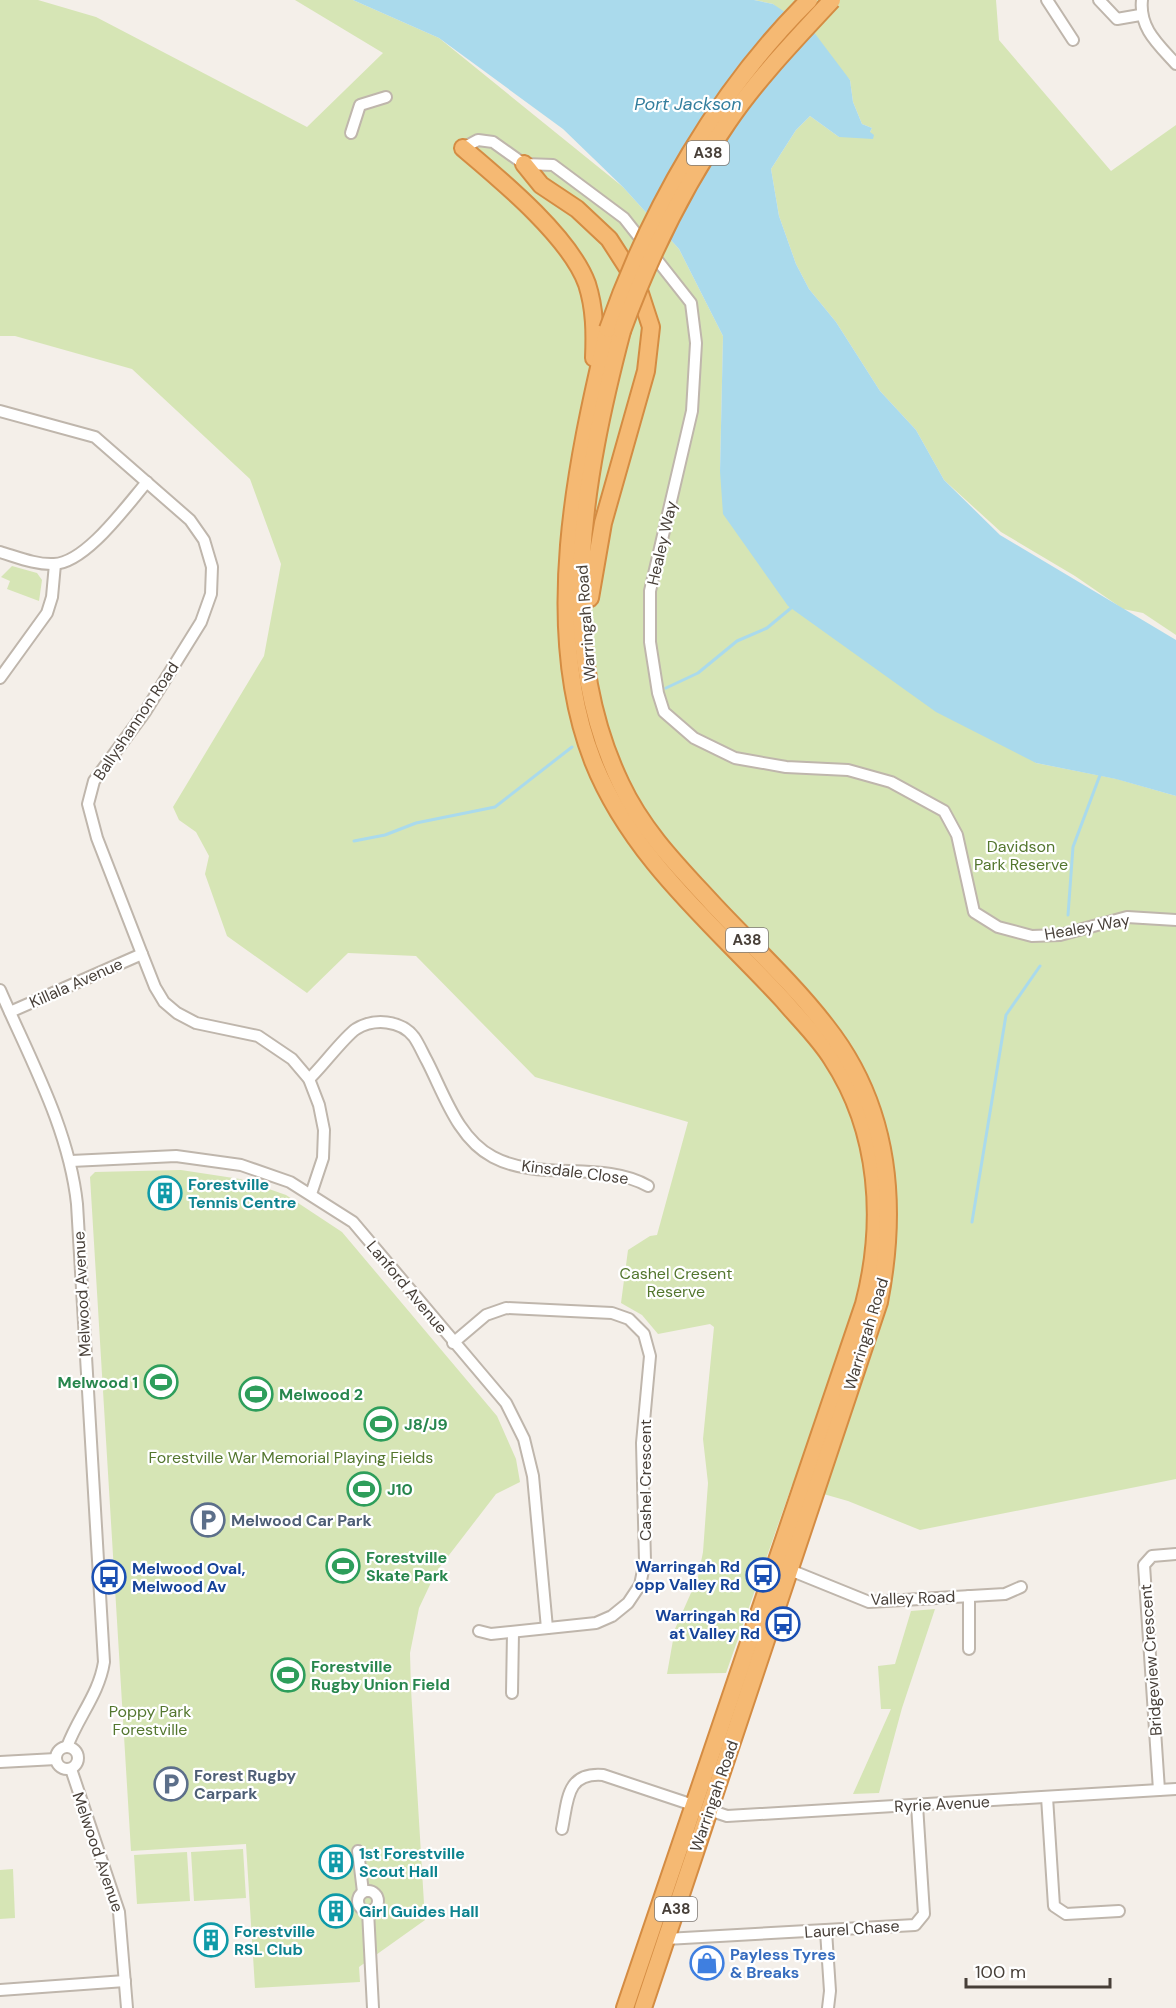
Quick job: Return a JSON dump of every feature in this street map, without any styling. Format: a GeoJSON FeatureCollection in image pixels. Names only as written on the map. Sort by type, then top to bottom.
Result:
{"type":"FeatureCollection","features":[{"type":"Feature","properties":{"kind":"highway","name":"Warringah Road"},"geometry":{"type":"LineString","coordinates":[[643,2008],[666,1939],[701,1808],[775,1563],[834,1394],[871,1278],[876,1240],[876,1200],[872,1159],[852,1098],[832,1059],[768,984],[653,863],[630,832],[593,760],[578,712],[566,593],[579,468],[592,398],[615,330],[633,262],[654,218],[688,159],[753,63],[809,0]]}},
{"type":"Feature","properties":{"kind":"highway","name":"Warringah Road"},"geometry":{"type":"LineString","coordinates":[[625,2008],[790,1570],[879,1302],[890,1236],[885,1162],[866,1095],[855,1071],[827,1027],[667,855],[641,820],[621,785],[603,741],[594,710],[584,646],[582,556],[588,500],[615,330],[694,174],[729,121],[767,72],[832,0]]}},
{"type":"Feature","properties":{"kind":"highway"},"geometry":{"type":"LineString","coordinates":[[463,148],[554,233],[578,266],[593,308],[595,330],[592,398]]}},
{"type":"Feature","properties":{"kind":"highway"},"geometry":{"type":"LineString","coordinates":[[525,164],[541,185],[577,209],[609,239],[636,280],[651,327],[646,370],[603,524],[584,646]]}},
{"type":"Feature","properties":{"kind":"highway","name":"Valley Road"},"geometry":{"type":"LineString","coordinates":[[775,1563],[790,1570]]}},
{"type":"Feature","properties":{"kind":"street"},"geometry":{"type":"LineString","coordinates":[[1047,0],[1073,40]]}},
{"type":"Feature","properties":{"kind":"street"},"geometry":{"type":"LineString","coordinates":[[1099,0],[1117,19],[1140,15]]}},
{"type":"Feature","properties":{"kind":"street"},"geometry":{"type":"LineString","coordinates":[[1142,0],[1140,15],[1152,37],[1176,64]]}},
{"type":"Feature","properties":{"kind":"street"},"geometry":{"type":"LineString","coordinates":[[351,133],[360,105],[386,96]]}},
{"type":"Feature","properties":{"kind":"street"},"geometry":{"type":"LineString","coordinates":[[463,148],[478,140],[493,142],[525,164]]}},
{"type":"Feature","properties":{"kind":"street","name":"Healey Way"},"geometry":{"type":"LineString","coordinates":[[525,164],[553,165],[624,218],[691,303],[696,343],[692,411],[650,591],[650,642],[658,693],[664,712],[694,738],[735,758],[786,767],[848,770],[891,782],[938,806],[944,811],[957,835],[974,912],[999,927],[1032,936],[1060,935],[1127,917],[1176,920]]}},
{"type":"Feature","properties":{"kind":"street","name":"Ballyshannon Road"},"geometry":{"type":"LineString","coordinates":[[0,411],[95,437],[190,520],[204,540],[212,567],[211,594],[201,621],[145,712],[94,781],[88,804],[97,837],[155,987],[164,1002],[177,1013],[196,1023],[258,1036],[292,1059],[309,1079],[319,1105],[324,1130],[323,1158],[311,1194]]}},
{"type":"Feature","properties":{"kind":"street"},"geometry":{"type":"LineString","coordinates":[[0,552],[31,562],[55,564],[72,560],[85,550],[147,482]]}},
{"type":"Feature","properties":{"kind":"street"},"geometry":{"type":"LineString","coordinates":[[0,678],[47,613],[52,597],[55,564]]}},
{"type":"Feature","properties":{"kind":"street","name":"Killala Avenue"},"geometry":{"type":"LineString","coordinates":[[10,1012],[142,954]]}},
{"type":"Feature","properties":{"kind":"street","name":"Melwood Avenue"},"geometry":{"type":"LineString","coordinates":[[0,990],[59,1127],[70,1161],[81,1259],[104,1662],[94,1696],[67,1747]]}},
{"type":"Feature","properties":{"kind":"street","name":"Kinsdale Close"},"geometry":{"type":"LineString","coordinates":[[309,1079],[354,1030],[374,1022],[397,1024],[414,1036],[461,1127],[475,1145],[493,1157],[518,1167],[631,1176],[648,1186]]}},
{"type":"Feature","properties":{"kind":"street","name":"Lanford Avenue"},"geometry":{"type":"LineString","coordinates":[[70,1161],[176,1156],[230,1163],[290,1182],[353,1222],[506,1403],[524,1439],[533,1476],[548,1628]]}},
{"type":"Feature","properties":{"kind":"street","name":"Cashel Crescent"},"geometry":{"type":"LineString","coordinates":[[453,1343],[486,1315],[506,1308],[612,1313],[629,1319],[644,1334],[650,1356],[642,1443],[645,1561],[640,1585],[628,1603],[612,1616],[596,1623],[491,1634],[479,1631]]}},
{"type":"Feature","properties":{"kind":"street","name":"Bridgeview Crescent"},"geometry":{"type":"LineString","coordinates":[[1159,1790],[1144,1565],[1152,1556],[1176,1554]]}},
{"type":"Feature","properties":{"kind":"street","name":"Valley Road"},"geometry":{"type":"LineString","coordinates":[[790,1570],[869,1602],[1005,1594],[1021,1587]]}},
{"type":"Feature","properties":{"kind":"street"},"geometry":{"type":"LineString","coordinates":[[969,1596],[969,1649]]}},
{"type":"Feature","properties":{"kind":"street"},"geometry":{"type":"LineString","coordinates":[[512,1694],[513,1632]]}},
{"type":"Feature","properties":{"kind":"street"},"geometry":{"type":"LineString","coordinates":[[67,1747],[74,1749],[78,1754],[76,1765],[70,1769],[60,1767],[56,1759],[57,1752],[67,1747]]}},
{"type":"Feature","properties":{"kind":"street"},"geometry":{"type":"LineString","coordinates":[[0,1762],[56,1759]]}},
{"type":"Feature","properties":{"kind":"street","name":"Melwood Avenue"},"geometry":{"type":"LineString","coordinates":[[70,1769],[119,1912],[127,2008]]}},
{"type":"Feature","properties":{"kind":"street","name":"Ryrie Avenue"},"geometry":{"type":"LineString","coordinates":[[562,1829],[569,1791],[576,1780],[589,1774],[603,1775],[727,1816],[1176,1790]]}},
{"type":"Feature","properties":{"kind":"street"},"geometry":{"type":"LineString","coordinates":[[1047,1797],[1054,1906],[1066,1914],[1119,1911]]}},
{"type":"Feature","properties":{"kind":"street","name":"Laurel Chase"},"geometry":{"type":"LineString","coordinates":[[666,1939],[915,1925],[924,1914],[918,1805]]}},
{"type":"Feature","properties":{"kind":"street"},"geometry":{"type":"LineString","coordinates":[[358,1851],[363,1892],[359,1896],[358,1903],[362,1909],[368,1911],[373,2008]]}},
{"type":"Feature","properties":{"kind":"street"},"geometry":{"type":"LineString","coordinates":[[826,1931],[830,1991],[828,2008]]}},
{"type":"Feature","properties":{"kind":"street"},"geometry":{"type":"LineString","coordinates":[[0,1990],[125,1982]]}},
{"type":"Feature","properties":{"kind":"green space"},"geometry":{"type":"Polygon","coordinates":[[[0,0],[38,0],[96,17],[307,127],[383,53],[295,0],[353,0],[439,38],[623,187],[679,249],[723,336],[720,471],[1036,763],[1117,779],[1176,796],[1176,1479],[920,1530],[848,1501],[792,1485],[726,1673],[667,1674],[675,1629],[698,1577],[703,1552],[708,1483],[703,1439],[714,1327],[710,1324],[658,1334],[642,1315],[621,1303],[628,1250],[650,1236],[657,1235],[688,1122],[535,1077],[416,956],[348,953],[307,993],[227,936],[205,874],[209,856],[196,832],[179,820],[173,807],[264,656],[281,564],[250,479],[132,369],[15,336],[0,336],[0,0]]]}},
{"type":"Feature","properties":{"kind":"green space"},"geometry":{"type":"Polygon","coordinates":[[[754,0],[996,0],[999,40],[1111,171],[1176,125],[1176,635],[1143,613],[1123,609],[1075,576],[1001,532],[944,480],[916,430],[880,391],[836,322],[809,289],[796,264],[779,216],[771,169],[796,130],[810,116],[839,137],[870,132],[872,128],[862,124],[853,102],[850,80],[773,4],[754,0]]]}},
{"type":"Feature","properties":{"kind":"green space"},"geometry":{"type":"Polygon","coordinates":[[[12,566],[37,573],[42,580],[39,601],[7,589],[10,581],[1,577],[12,566]]]}},
{"type":"Feature","properties":{"kind":"green space","name":"Forestville War Memorial Playing Fields"},"geometry":{"type":"Polygon","coordinates":[[[181,1170],[240,1179],[286,1195],[342,1232],[497,1416],[516,1459],[520,1482],[496,1494],[436,1572],[419,1608],[410,1653],[425,1920],[359,1967],[360,1982],[255,1988],[246,1844],[131,1851],[90,1177],[95,1172],[181,1170]]]}},
{"type":"Feature","properties":{"kind":"green space"},"geometry":{"type":"Polygon","coordinates":[[[935,1609],[902,1708],[879,1793],[853,1794],[891,1709],[881,1709],[878,1666],[895,1664],[911,1611],[935,1609]]]}},
{"type":"Feature","properties":{"kind":"green space"},"geometry":{"type":"Polygon","coordinates":[[[243,1849],[246,1898],[194,1901],[191,1852],[243,1849]]]}},
{"type":"Feature","properties":{"kind":"green space"},"geometry":{"type":"Polygon","coordinates":[[[187,1852],[190,1901],[137,1904],[134,1855],[187,1852]]]}},
{"type":"Feature","properties":{"kind":"green space"},"geometry":{"type":"Polygon","coordinates":[[[13,1869],[15,1918],[0,1919],[0,1870],[13,1869]]]}},
{"type":"Feature","properties":{"kind":"water","name":"Port Jackson"},"geometry":{"type":"Polygon","coordinates":[[[353,0],[754,0],[773,4],[813,31],[850,80],[853,102],[862,124],[872,128],[870,132],[874,135],[873,139],[839,137],[810,116],[796,130],[771,169],[779,216],[796,264],[809,289],[836,322],[880,391],[916,430],[944,480],[1000,535],[1176,640],[1176,796],[1116,779],[1036,763],[936,712],[788,606],[723,514],[720,471],[723,336],[679,249],[623,187],[563,129],[439,38],[353,0]]]}},
{"type":"Feature","properties":{"kind":"waterway"},"geometry":{"type":"LineString","coordinates":[[666,688],[698,673],[737,641],[767,628],[791,608]]}},
{"type":"Feature","properties":{"kind":"waterway"},"geometry":{"type":"LineString","coordinates":[[354,841],[385,835],[416,823],[495,807],[572,747]]}},
{"type":"Feature","properties":{"kind":"waterway"},"geometry":{"type":"LineString","coordinates":[[1068,915],[1073,847],[1100,775]]}},
{"type":"Feature","properties":{"kind":"waterway"},"geometry":{"type":"LineString","coordinates":[[972,1222],[1006,1015],[1040,966]]}},
{"type":"Feature","properties":{"kind":"place","name":"Forestville Tennis Centre"},"geometry":{"type":"Point","coordinates":[165,1193]}},
{"type":"Feature","properties":{"kind":"place","name":"Melwood 1"},"geometry":{"type":"Point","coordinates":[161,1382]}},
{"type":"Feature","properties":{"kind":"place","name":"Melwood 2"},"geometry":{"type":"Point","coordinates":[256,1394]}},
{"type":"Feature","properties":{"kind":"place","name":"J8/J9"},"geometry":{"type":"Point","coordinates":[381,1424]}},
{"type":"Feature","properties":{"kind":"place","name":"J10"},"geometry":{"type":"Point","coordinates":[364,1489]}},
{"type":"Feature","properties":{"kind":"place","name":"Melwood Car Park"},"geometry":{"type":"Point","coordinates":[208,1520]}},
{"type":"Feature","properties":{"kind":"place","name":"Forestville Skate Park"},"geometry":{"type":"Point","coordinates":[343,1566]}},
{"type":"Feature","properties":{"kind":"place","name":"Warringah Rd opp Valley Rd"},"geometry":{"type":"Point","coordinates":[763,1575]}},
{"type":"Feature","properties":{"kind":"place","name":"Melwood Oval, Melwood Av"},"geometry":{"type":"Point","coordinates":[109,1577]}},
{"type":"Feature","properties":{"kind":"place","name":"Warringah Rd at Valley Rd"},"geometry":{"type":"Point","coordinates":[783,1624]}},
{"type":"Feature","properties":{"kind":"place","name":"Forestville Rugby Union Field"},"geometry":{"type":"Point","coordinates":[288,1675]}},
{"type":"Feature","properties":{"kind":"place","name":"Forest Rugby Carpark"},"geometry":{"type":"Point","coordinates":[171,1784]}},
{"type":"Feature","properties":{"kind":"place","name":"1st Forestville Scout Hall"},"geometry":{"type":"Point","coordinates":[336,1862]}},
{"type":"Feature","properties":{"kind":"place","name":"Girl Guides Hall"},"geometry":{"type":"Point","coordinates":[336,1911]}},
{"type":"Feature","properties":{"kind":"place","name":"Forestville RSL Club"},"geometry":{"type":"Point","coordinates":[211,1940]}},
{"type":"Feature","properties":{"kind":"place","name":"Payless Tyres & Breaks"},"geometry":{"type":"Point","coordinates":[707,1963]}},
{"type":"Feature","properties":{"kind":"park label","name":"Davidson Park Reserve"},"geometry":{"type":"Point","coordinates":[1021,855]}},
{"type":"Feature","properties":{"kind":"park label","name":"Cashel Cresent Reserve"},"geometry":{"type":"Point","coordinates":[676,1282]}},
{"type":"Feature","properties":{"kind":"park label","name":"Poppy Park Forestville"},"geometry":{"type":"Point","coordinates":[150,1720]}}]}
